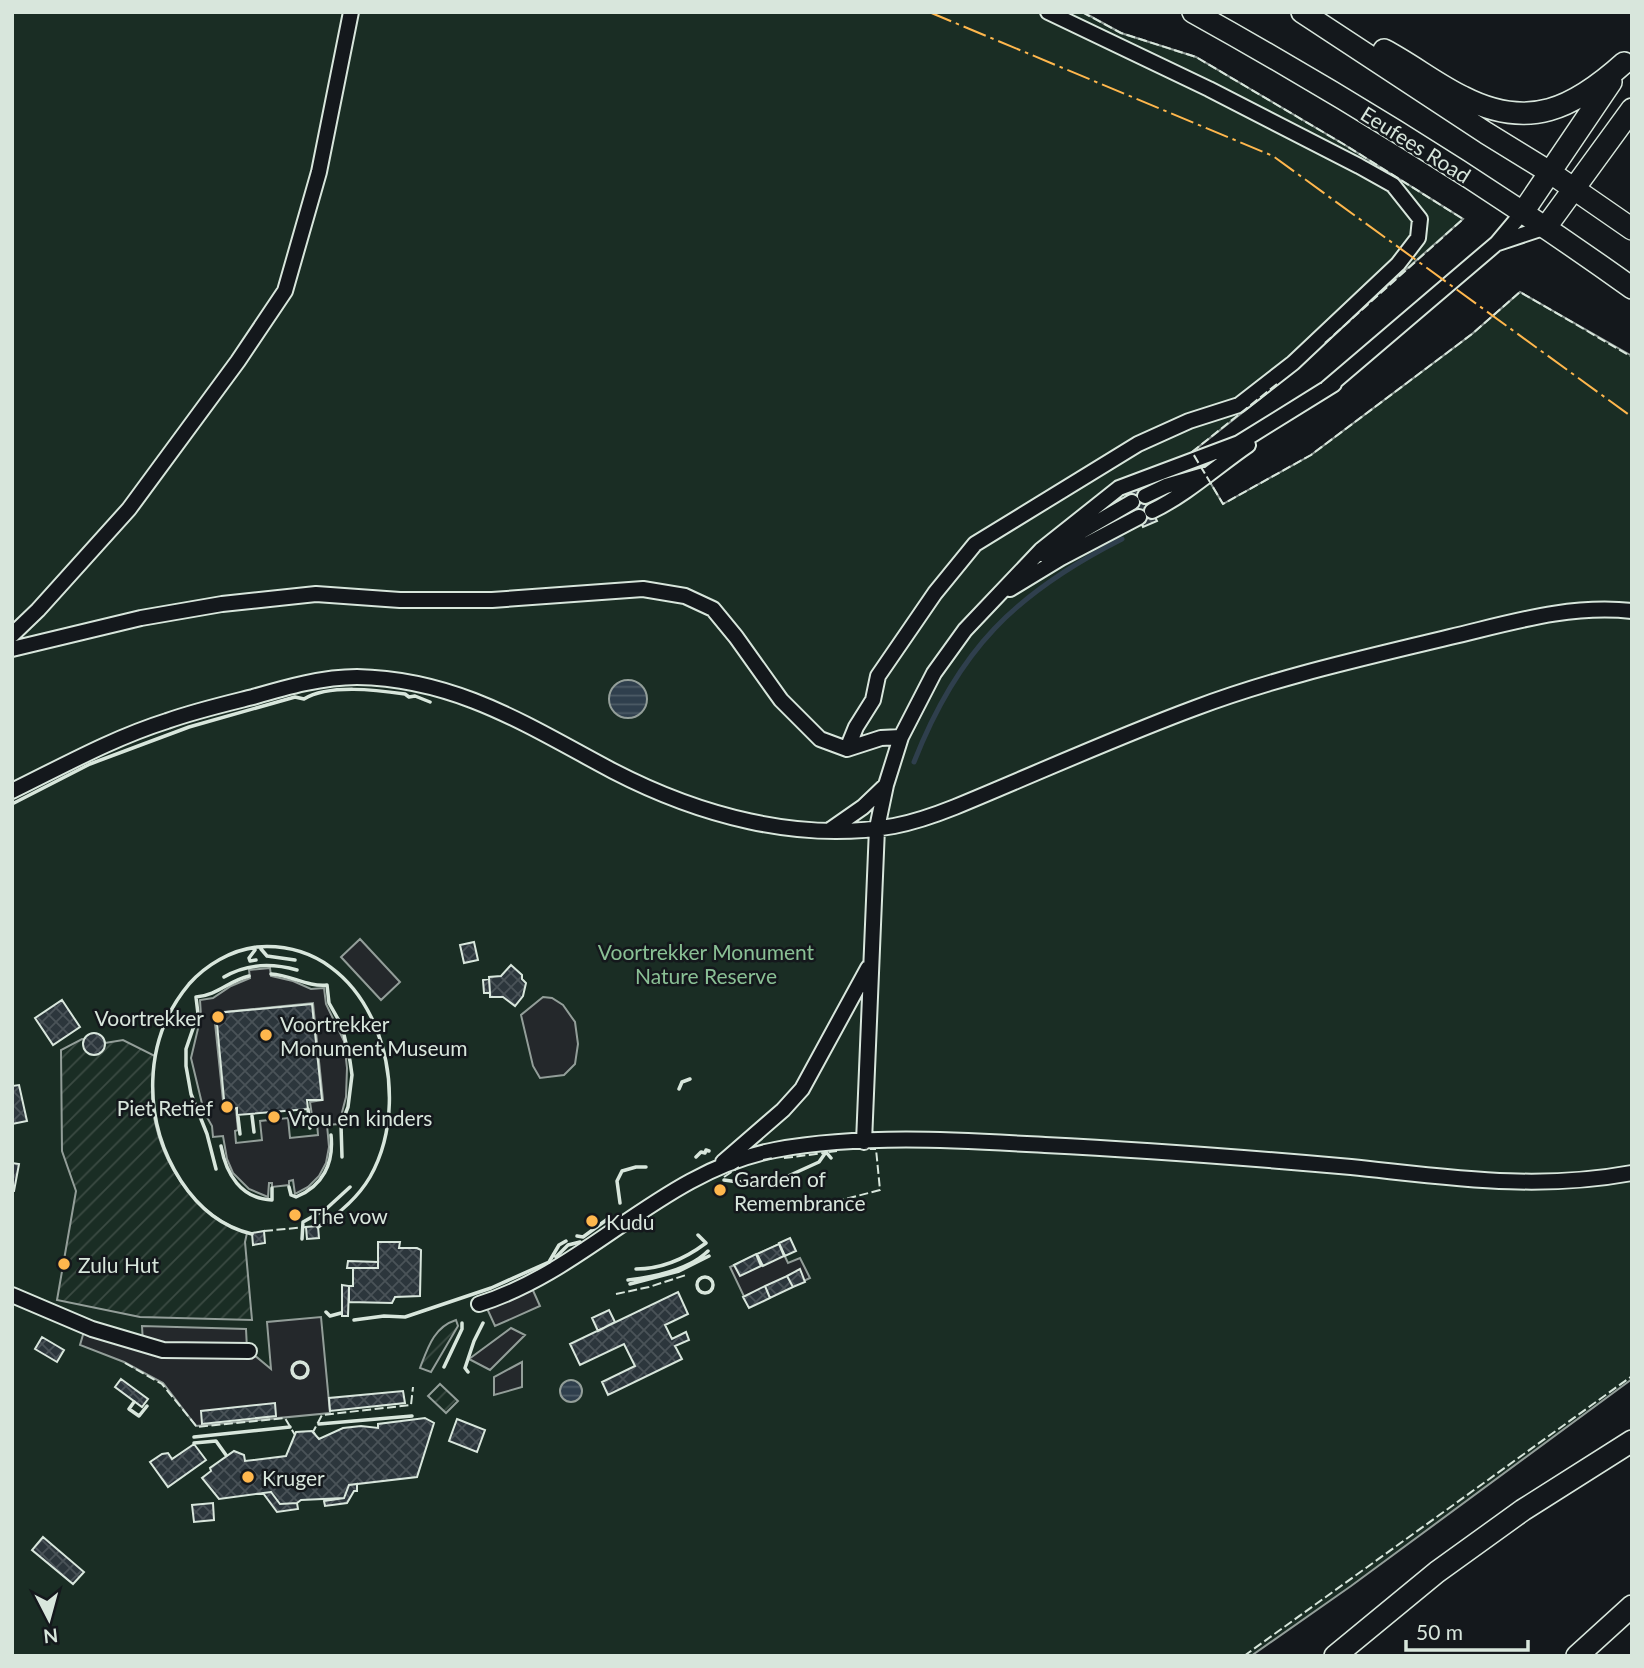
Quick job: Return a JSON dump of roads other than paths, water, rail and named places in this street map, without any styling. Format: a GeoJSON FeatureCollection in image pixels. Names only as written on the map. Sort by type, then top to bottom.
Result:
{"type":"FeatureCollection","features":[{"type":"Feature","properties":{"kind":"main road","name":"Eeufees Road"},"geometry":{"type":"LineString","coordinates":[[1193,12],[1295,69],[1523,212],[1632,288]]}},
{"type":"Feature","properties":{"kind":"main road"},"geometry":{"type":"LineString","coordinates":[[1308,16],[1373,44],[1464,98],[1510,112],[1530,113],[1575,101],[1597,87],[1628,57]]}},
{"type":"Feature","properties":{"kind":"main road"},"geometry":{"type":"LineString","coordinates":[[1308,16],[1551,173],[1632,229]]}},
{"type":"Feature","properties":{"kind":"main road"},"geometry":{"type":"LineString","coordinates":[[1523,212],[1628,57]]}},
{"type":"Feature","properties":{"kind":"main road"},"geometry":{"type":"LineString","coordinates":[[1546,227],[1632,109]]}},
{"type":"Feature","properties":{"kind":"main road"},"geometry":{"type":"LineString","coordinates":[[1335,1656],[1458,1556],[1523,1510],[1632,1441]]}},
{"type":"Feature","properties":{"kind":"main road"},"geometry":{"type":"LineString","coordinates":[[1577,1656],[1632,1606]]}},
{"type":"Feature","properties":{"kind":"street"},"geometry":{"type":"LineString","coordinates":[[12,635],[129,509],[238,361],[285,290],[319,172],[351,12]]}},
{"type":"Feature","properties":{"kind":"street"},"geometry":{"type":"LineString","coordinates":[[847,749],[856,727],[873,700],[877,676],[935,593],[975,544],[1138,444],[1189,421],[1239,405],[1293,363],[1398,264],[1418,238],[1420,219],[1393,185],[1209,89],[1048,12]]}},
{"type":"Feature","properties":{"kind":"street"},"geometry":{"type":"LineString","coordinates":[[991,601],[1061,558],[1176,499],[1205,475],[1334,384],[1497,243],[1523,212]]}},
{"type":"Feature","properties":{"kind":"street"},"geometry":{"type":"LineString","coordinates":[[1497,243],[1546,227]]}},
{"type":"Feature","properties":{"kind":"street"},"geometry":{"type":"LineString","coordinates":[[864,1142],[877,828],[886,785],[901,737],[934,673],[965,630],[1041,550],[1119,488],[1238,443],[1334,384]]}},
{"type":"Feature","properties":{"kind":"street"},"geometry":{"type":"LineString","coordinates":[[991,601],[1073,538],[1138,499],[1166,486],[1205,475]]}},
{"type":"Feature","properties":{"kind":"street"},"geometry":{"type":"LineString","coordinates":[[12,649],[141,618],[222,604],[316,593],[400,600],[492,600],[643,589],[685,596],[713,610],[781,700],[820,739],[847,749],[881,738],[901,737]]}},
{"type":"Feature","properties":{"kind":"street"},"geometry":{"type":"LineString","coordinates":[[12,791],[93,751],[166,721],[269,692],[318,681],[357,677],[396,680],[482,702],[529,724],[614,771],[701,809],[753,822],[830,830],[877,828],[924,819],[1195,708],[1267,684],[1558,612],[1586,609],[1632,611]]}},
{"type":"Feature","properties":{"kind":"street"},"geometry":{"type":"LineString","coordinates":[[830,830],[863,807],[886,785]]}},
{"type":"Feature","properties":{"kind":"street"},"geometry":{"type":"LineString","coordinates":[[709,1172],[758,1133],[802,1089],[865,977],[872,949]]}},
{"type":"Feature","properties":{"kind":"street"},"geometry":{"type":"LineString","coordinates":[[479,1304],[545,1277],[664,1197],[709,1172],[744,1158],[779,1149],[864,1142],[950,1140],[1245,1157],[1507,1183],[1561,1182],[1632,1173]]}},
{"type":"Feature","properties":{"kind":"street"},"geometry":{"type":"LineString","coordinates":[[12,1295],[92,1329],[163,1350],[248,1351]]}},
{"type":"Feature","properties":{"kind":"water"},"geometry":{"type":"Polygon","coordinates":[[[628,680],[641,686],[647,699],[641,712],[628,718],[615,712],[609,699],[615,686],[628,680]]]}},
{"type":"Feature","properties":{"kind":"water"},"geometry":{"type":"Polygon","coordinates":[[[571,1380],[579,1383],[582,1391],[579,1399],[571,1402],[563,1399],[560,1391],[563,1383],[571,1380]]]}},
{"type":"Feature","properties":{"kind":"waterway"},"geometry":{"type":"LineString","coordinates":[[914,762],[931,722],[950,688],[971,656],[994,629],[1051,581],[1084,559],[1122,539]]}},
{"type":"Feature","properties":{"kind":"place","name":"Voortrekker"},"geometry":{"type":"Point","coordinates":[218,1017]}},
{"type":"Feature","properties":{"kind":"place","name":"Voortrekker Monument Museum"},"geometry":{"type":"Point","coordinates":[266,1035]}},
{"type":"Feature","properties":{"kind":"place","name":"Piet Retief"},"geometry":{"type":"Point","coordinates":[227,1107]}},
{"type":"Feature","properties":{"kind":"place","name":"Vrou en kinders"},"geometry":{"type":"Point","coordinates":[274,1117]}},
{"type":"Feature","properties":{"kind":"place","name":"Garden of Remembrance"},"geometry":{"type":"Point","coordinates":[720,1190]}},
{"type":"Feature","properties":{"kind":"place","name":"The vow"},"geometry":{"type":"Point","coordinates":[295,1215]}},
{"type":"Feature","properties":{"kind":"place","name":"Kudu"},"geometry":{"type":"Point","coordinates":[592,1221]}},
{"type":"Feature","properties":{"kind":"place","name":"Zulu Hut"},"geometry":{"type":"Point","coordinates":[64,1264]}},
{"type":"Feature","properties":{"kind":"place","name":"Kruger"},"geometry":{"type":"Point","coordinates":[248,1477]}},
{"type":"Feature","properties":{"kind":"park label","name":"Voortrekker Monument Nature Reserve"},"geometry":{"type":"Point","coordinates":[706,963]}}]}
